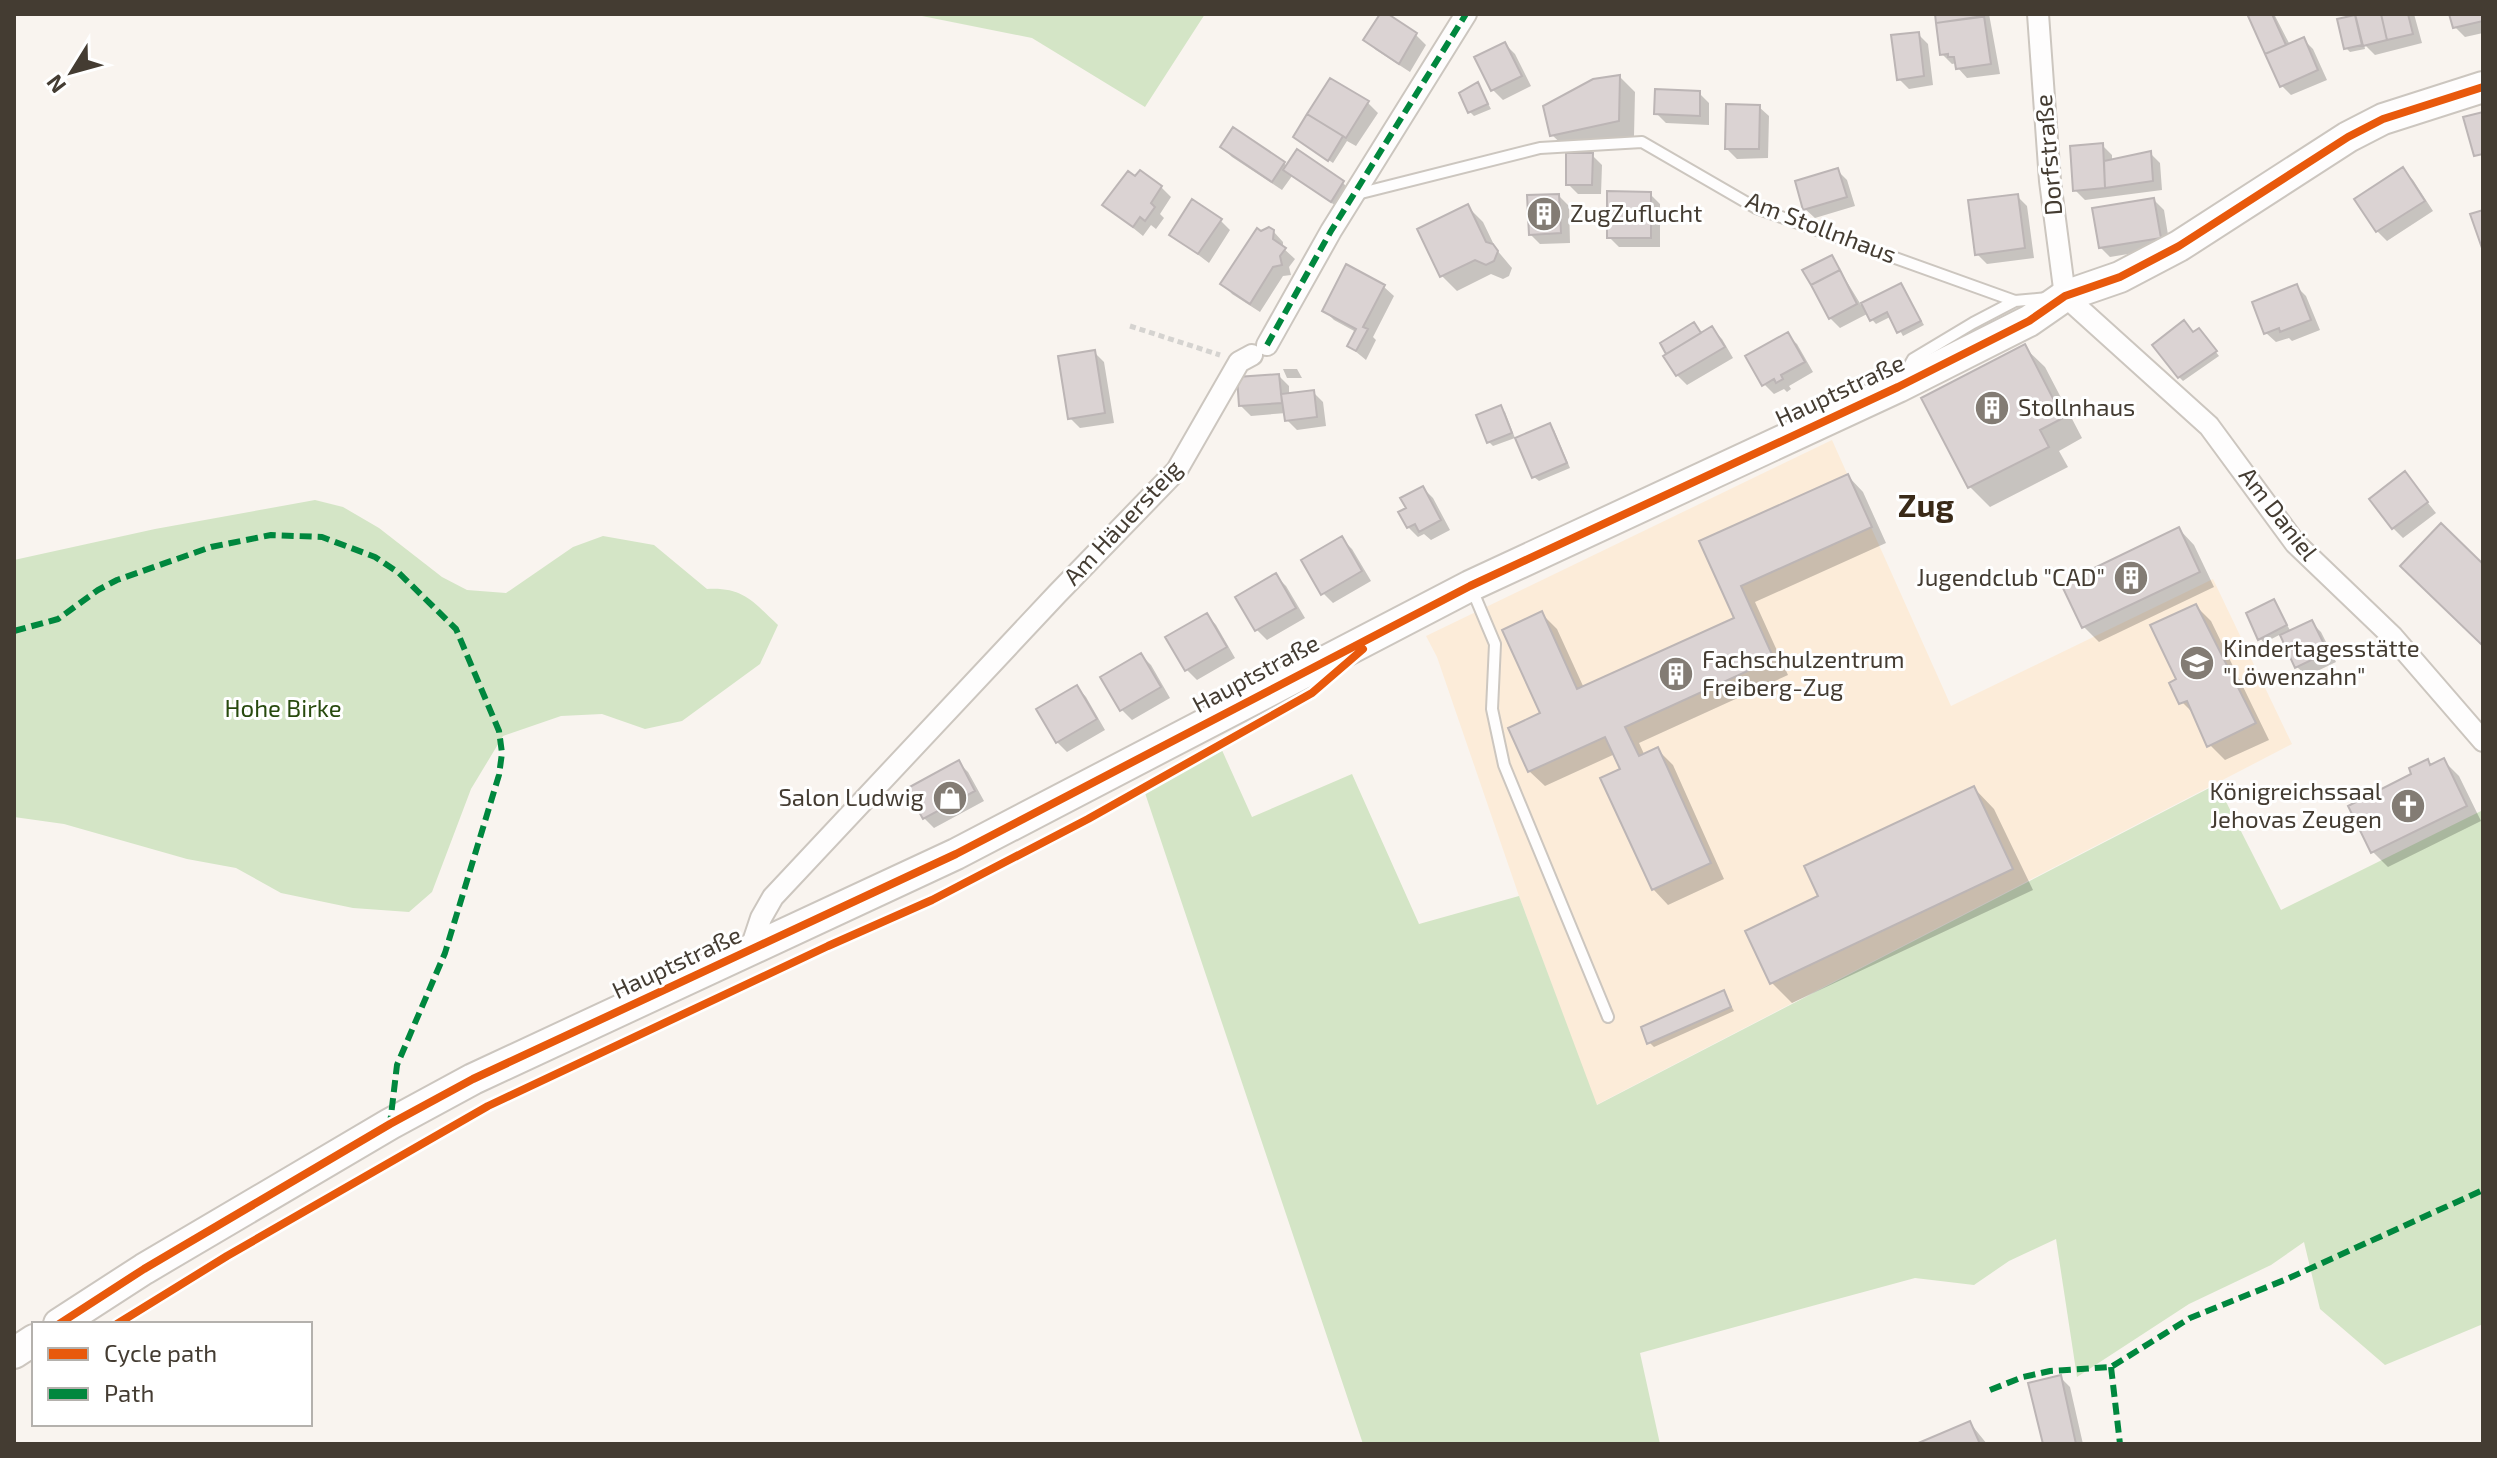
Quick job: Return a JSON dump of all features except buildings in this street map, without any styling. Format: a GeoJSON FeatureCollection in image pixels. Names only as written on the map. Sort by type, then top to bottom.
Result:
{"type":"FeatureCollection","features":[{"type":"Feature","properties":{"kind":"street","name":"Am Häuersteig"},"geometry":{"type":"LineString","coordinates":[[750,951],[761,918],[773,897],[1177,470],[1466,14]]}},
{"type":"Feature","properties":{"kind":"street","name":"Dorfstraße"},"geometry":{"type":"LineString","coordinates":[[2038,14],[2051,194],[2065,296]]}},
{"type":"Feature","properties":{"kind":"street","name":"Hauptstraße"},"geometry":{"type":"LineString","coordinates":[[62,1322],[144,1269],[390,1124],[473,1079],[969,847],[1470,586],[1898,387],[2029,321],[2065,296],[2120,277],[2179,246],[2348,137],[2383,119],[2483,87]]}},
{"type":"Feature","properties":{"kind":"street","name":"Am Daniel"},"geometry":{"type":"LineString","coordinates":[[2065,296],[2209,426],[2295,543],[2393,637],[2483,741]]}},
{"type":"Feature","properties":{"kind":"street"},"geometry":{"type":"LineString","coordinates":[[14,1353],[32,1341]]}},
{"type":"Feature","properties":{"kind":"lane","name":"Am Stollnhaus"},"geometry":{"type":"LineString","coordinates":[[1352,195],[1540,148],[1642,142],[1756,208],[2015,301]]}},
{"type":"Feature","properties":{"kind":"lane"},"geometry":{"type":"LineString","coordinates":[[1898,387],[1913,359],[1943,340],[2015,301],[2065,296]]}},
{"type":"Feature","properties":{"kind":"lane"},"geometry":{"type":"LineString","coordinates":[[1470,586],[1495,644],[1492,709],[1504,765],[1608,1017]]}},
{"type":"Feature","properties":{"kind":"path"},"geometry":{"type":"LineString","coordinates":[[1130,326],[1253,354]]}},
{"type":"Feature","properties":{"kind":"shaded area"},"geometry":{"type":"Polygon","coordinates":[[[1832,440],[1951,706],[2213,579],[2292,744],[1596,1105],[1519,896],[1437,657],[1426,636],[1832,440]]]}},
{"type":"Feature","properties":{"kind":"green space"},"geometry":{"type":"Polygon","coordinates":[[[912,14],[1205,14],[1145,107],[1032,38],[912,14]]]}},
{"type":"Feature","properties":{"kind":"green space","name":"Hohe Birke"},"geometry":{"type":"Polygon","coordinates":[[[315,500],[343,507],[379,528],[442,577],[467,590],[506,593],[573,547],[603,536],[654,545],[707,589],[739,593],[778,625],[760,664],[682,721],[645,729],[602,714],[561,716],[503,736],[471,789],[432,892],[409,912],[353,908],[281,893],[236,868],[187,859],[64,824],[14,817],[14,560],[155,529],[315,500]]]}},
{"type":"Feature","properties":{"kind":"green space"},"geometry":{"type":"Polygon","coordinates":[[[1221,748],[1252,817],[1352,774],[1419,924],[1519,896],[1597,1105],[2217,784],[2281,910],[2483,810],[2483,1324],[2385,1365],[2320,1309],[2304,1242],[2271,1265],[2189,1304],[2077,1377],[2056,1239],[2009,1261],[1974,1285],[1915,1278],[1640,1353],[1660,1444],[1363,1444],[1145,793],[1221,748]]]}},
{"type":"Feature","properties":{"kind":"marked path"},"geometry":{"type":"LineString","coordinates":[[1267,345],[1331,231],[1466,14]]}},
{"type":"Feature","properties":{"kind":"marked path"},"geometry":{"type":"LineString","coordinates":[[14,631],[58,619],[117,580],[211,547],[271,535],[322,537],[375,557],[399,573],[456,629],[499,731],[502,753],[499,775],[445,953],[397,1065],[390,1124]]}},
{"type":"Feature","properties":{"kind":"marked path"},"geometry":{"type":"LineString","coordinates":[[1990,1390],[2023,1377],[2050,1371],[2111,1367],[2190,1318],[2287,1279],[2483,1190]]}},
{"type":"Feature","properties":{"kind":"marked path"},"geometry":{"type":"LineString","coordinates":[[2111,1367],[2120,1444]]}},
{"type":"Feature","properties":{"kind":"cycle path"},"geometry":{"type":"LineString","coordinates":[[62,1322],[144,1269],[390,1124],[473,1079],[956,854],[1470,586],[1898,387],[2029,321],[2065,296],[2120,277],[2179,246],[2348,137],[2383,119],[2483,87]]}},
{"type":"Feature","properties":{"kind":"cycle path"},"geometry":{"type":"LineString","coordinates":[[120,1322],[227,1256],[488,1106],[932,900],[1088,819],[1312,693],[1363,649]]}},
{"type":"Feature","properties":{"kind":"place","name":"ZugZuflucht"},"geometry":{"type":"Point","coordinates":[1544,214]}},
{"type":"Feature","properties":{"kind":"place","name":"Stollnhaus"},"geometry":{"type":"Point","coordinates":[1992,408]}},
{"type":"Feature","properties":{"kind":"place","name":"Jugendclub \"CAD\""},"geometry":{"type":"Point","coordinates":[2131,578]}},
{"type":"Feature","properties":{"kind":"place","name":"Kindertagesstätte \"Löwenzahn\""},"geometry":{"type":"Point","coordinates":[2197,663]}},
{"type":"Feature","properties":{"kind":"place","name":"Fachschulzentrum Freiberg-Zug"},"geometry":{"type":"Point","coordinates":[1676,674]}},
{"type":"Feature","properties":{"kind":"place","name":"Salon Ludwig"},"geometry":{"type":"Point","coordinates":[950,798]}},
{"type":"Feature","properties":{"kind":"place","name":"Königreichssaal Jehovas Zeugen"},"geometry":{"type":"Point","coordinates":[2408,806]}},
{"type":"Feature","properties":{"kind":"district","name":"Zug"},"geometry":{"type":"Point","coordinates":[1926,506]}}]}
